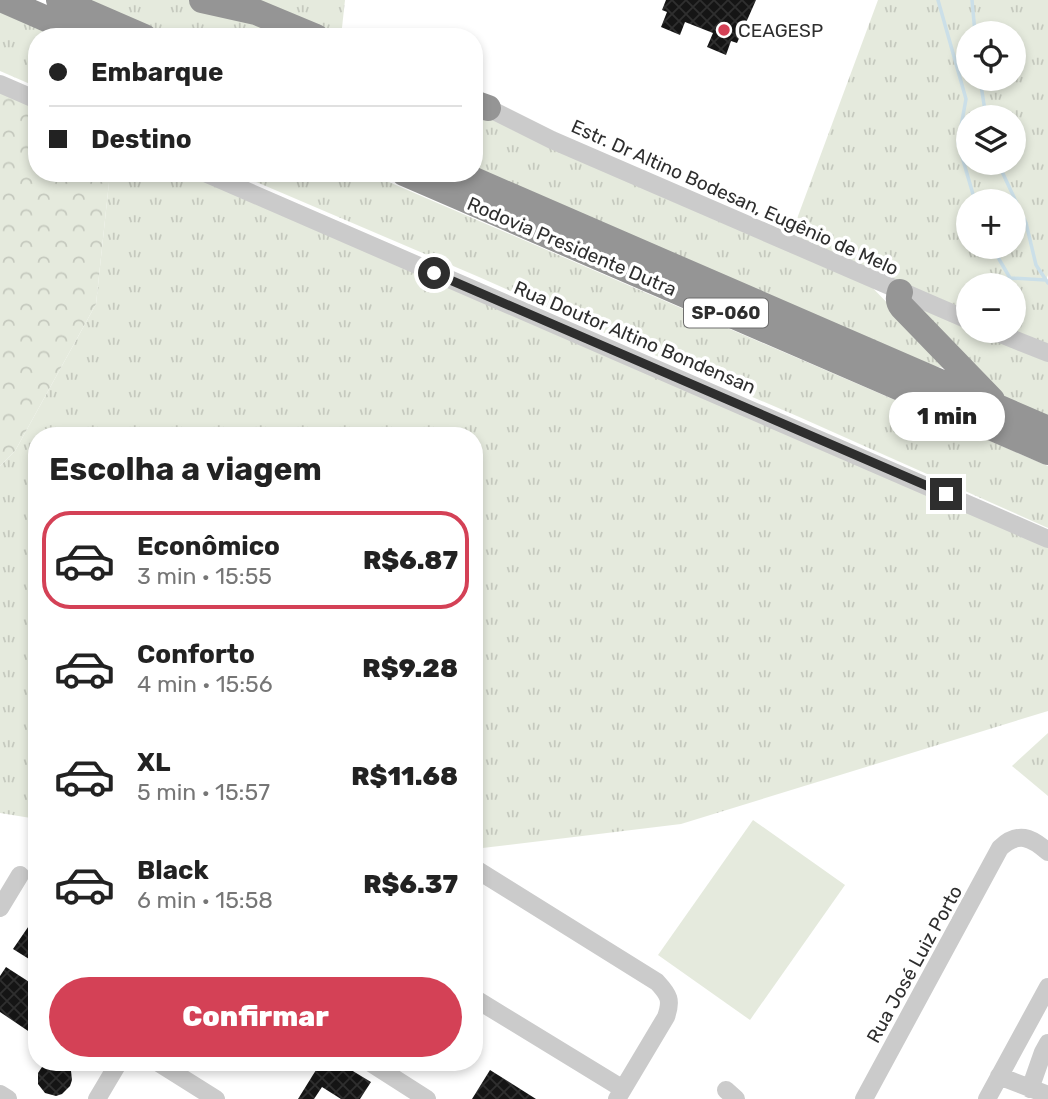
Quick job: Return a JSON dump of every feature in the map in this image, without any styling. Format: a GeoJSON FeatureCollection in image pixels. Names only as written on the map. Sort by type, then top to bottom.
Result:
{"type":"FeatureCollection","features":[{"type":"Feature","properties":{"kind":"highway"},"geometry":{"type":"LineString","coordinates":[[3,0],[67,28]]}},
{"type":"Feature","properties":{"kind":"highway"},"geometry":{"type":"LineString","coordinates":[[202,0],[256,12],[294,28]]}},
{"type":"Feature","properties":{"kind":"highway"},"geometry":{"type":"LineString","coordinates":[[70,1],[126,28]]}},
{"type":"Feature","properties":{"kind":"highway","name":"Rodovia Presidente Dutra"},"geometry":{"type":"LineString","coordinates":[[425,182],[1048,453]]}},
{"type":"Feature","properties":{"kind":"highway","name":"Rodovia Presidente Dutra"},"geometry":{"type":"LineString","coordinates":[[479,182],[1048,429]]}},
{"type":"Feature","properties":{"kind":"highway"},"geometry":{"type":"LineString","coordinates":[[900,292],[898,298],[902,307],[1001,408]]}},
{"type":"Feature","properties":{"kind":"street"},"geometry":{"type":"LineString","coordinates":[[0,84],[28,96]]}},
{"type":"Feature","properties":{"kind":"street","name":"Estr. Dr Altino Bodesan, Eugênio de Melo"},"geometry":{"type":"LineString","coordinates":[[483,107],[956,315]]}},
{"type":"Feature","properties":{"kind":"street","name":"Rua Doutor Altino Bondensan"},"geometry":{"type":"LineString","coordinates":[[226,182],[1048,539]]}},
{"type":"Feature","properties":{"kind":"street"},"geometry":{"type":"LineString","coordinates":[[1023,343],[1048,353]]}},
{"type":"Feature","properties":{"kind":"street","name":"Rua José Luiz Porto"},"geometry":{"type":"LineString","coordinates":[[864,1099],[1000,848],[1016,838],[1027,838],[1037,842],[1048,852]]}},
{"type":"Feature","properties":{"kind":"street"},"geometry":{"type":"LineString","coordinates":[[483,874],[657,982],[667,992],[670,1005],[666,1017],[620,1094],[483,1004]]}},
{"type":"Feature","properties":{"kind":"street"},"geometry":{"type":"LineString","coordinates":[[0,908],[20,875]]}},
{"type":"Feature","properties":{"kind":"street"},"geometry":{"type":"LineString","coordinates":[[987,1099],[1048,987]]}},
{"type":"Feature","properties":{"kind":"street"},"geometry":{"type":"LineString","coordinates":[[1030,1089],[1048,1044]]}},
{"type":"Feature","properties":{"kind":"street"},"geometry":{"type":"LineString","coordinates":[[97,1099],[114,1071]]}},
{"type":"Feature","properties":{"kind":"street"},"geometry":{"type":"LineString","coordinates":[[171,1071],[216,1099]]}},
{"type":"Feature","properties":{"kind":"street"},"geometry":{"type":"LineString","coordinates":[[383,1071],[427,1099]]}},
{"type":"Feature","properties":{"kind":"street"},"geometry":{"type":"LineString","coordinates":[[999,1076],[1048,1095]]}},
{"type":"Feature","properties":{"kind":"street"},"geometry":{"type":"LineString","coordinates":[[0,1094],[8,1099]]}},
{"type":"Feature","properties":{"kind":"green space"},"geometry":{"type":"Polygon","coordinates":[[[59,0],[345,0],[342,28],[123,28],[59,0]]]}},
{"type":"Feature","properties":{"kind":"green space"},"geometry":{"type":"Polygon","coordinates":[[[878,0],[1048,0],[1048,429],[1001,408],[899,303],[956,317],[956,343],[1026,343],[1026,273],[956,273],[956,313],[857,272],[952,369],[938,367],[845,341],[483,177],[483,107],[788,243],[878,0]]]}},
{"type":"Feature","properties":{"kind":"green space"},"geometry":{"type":"Polygon","coordinates":[[[0,10],[42,28],[28,28],[28,83],[0,71],[0,10]]]}},
{"type":"Feature","properties":{"kind":"green space"},"geometry":{"type":"Polygon","coordinates":[[[0,84],[28,96],[28,182],[109,182],[96,304],[15,451],[0,466],[0,84]]]}},
{"type":"Feature","properties":{"kind":"green space"},"geometry":{"type":"Polygon","coordinates":[[[109,182],[233,182],[1048,545],[1048,711],[681,824],[483,848],[483,427],[28,427],[96,304],[109,182]]]}},
{"type":"Feature","properties":{"kind":"green space"},"geometry":{"type":"Polygon","coordinates":[[[256,182],[389,182],[1048,466],[1048,528],[797,416],[256,182]]]}},
{"type":"Feature","properties":{"kind":"green space"},"geometry":{"type":"Polygon","coordinates":[[[28,427],[28,818],[0,813],[0,466],[15,451],[28,427]]]}},
{"type":"Feature","properties":{"kind":"green space"},"geometry":{"type":"Polygon","coordinates":[[[1048,733],[1048,796],[1012,766],[1048,733]]]}},
{"type":"Feature","properties":{"kind":"green space"},"geometry":{"type":"Polygon","coordinates":[[[753,820],[845,885],[750,1020],[658,955],[753,820]]]}},
{"type":"Feature","properties":{"kind":"building","name":"CEAGESP"},"geometry":{"type":"Polygon","coordinates":[[[666,0],[756,0],[737,43],[731,41],[726,55],[707,47],[713,33],[685,22],[680,35],[661,27],[667,12],[662,10],[666,0]]]}},
{"type":"Feature","properties":{"kind":"building"},"geometry":{"type":"Polygon","coordinates":[[[28,927],[28,958],[13,949],[28,927]]]}},
{"type":"Feature","properties":{"kind":"building"},"geometry":{"type":"Polygon","coordinates":[[[6,967],[28,981],[28,1031],[0,1012],[0,976],[6,967]]]}},
{"type":"Feature","properties":{"kind":"building"},"geometry":{"type":"Polygon","coordinates":[[[490,1070],[536,1099],[472,1099],[490,1070]]]}},
{"type":"Feature","properties":{"kind":"building"},"geometry":{"type":"Polygon","coordinates":[[[71,1071],[72,1080],[62,1094],[56,1096],[45,1093],[38,1084],[38,1073],[71,1071]]]}},
{"type":"Feature","properties":{"kind":"building"},"geometry":{"type":"Polygon","coordinates":[[[315,1071],[353,1071],[371,1082],[360,1099],[341,1099],[322,1087],[314,1099],[298,1099],[315,1071]]]}},
{"type":"Feature","properties":{"kind":"waterway"},"geometry":{"type":"LineString","coordinates":[[938,0],[966,99],[958,143],[971,189]]}},
{"type":"Feature","properties":{"kind":"waterway"},"geometry":{"type":"LineString","coordinates":[[972,0],[974,21]]}},
{"type":"Feature","properties":{"kind":"waterway"},"geometry":{"type":"LineString","coordinates":[[982,91],[984,105]]}},
{"type":"Feature","properties":{"kind":"waterway"},"geometry":{"type":"LineString","coordinates":[[1004,175],[1026,223],[1036,265],[1048,283]]}},
{"type":"Feature","properties":{"kind":"waterway"},"geometry":{"type":"LineString","coordinates":[[999,259],[1010,278],[1046,280]]}},
{"type":"Feature","properties":{"kind":"place","name":"CEAGESP"},"geometry":{"type":"Point","coordinates":[724,30]}},
{"type":"Feature","properties":{"kind":"route"},"geometry":{"type":"LineString","coordinates":[[434,273],[946,494]]}}]}
